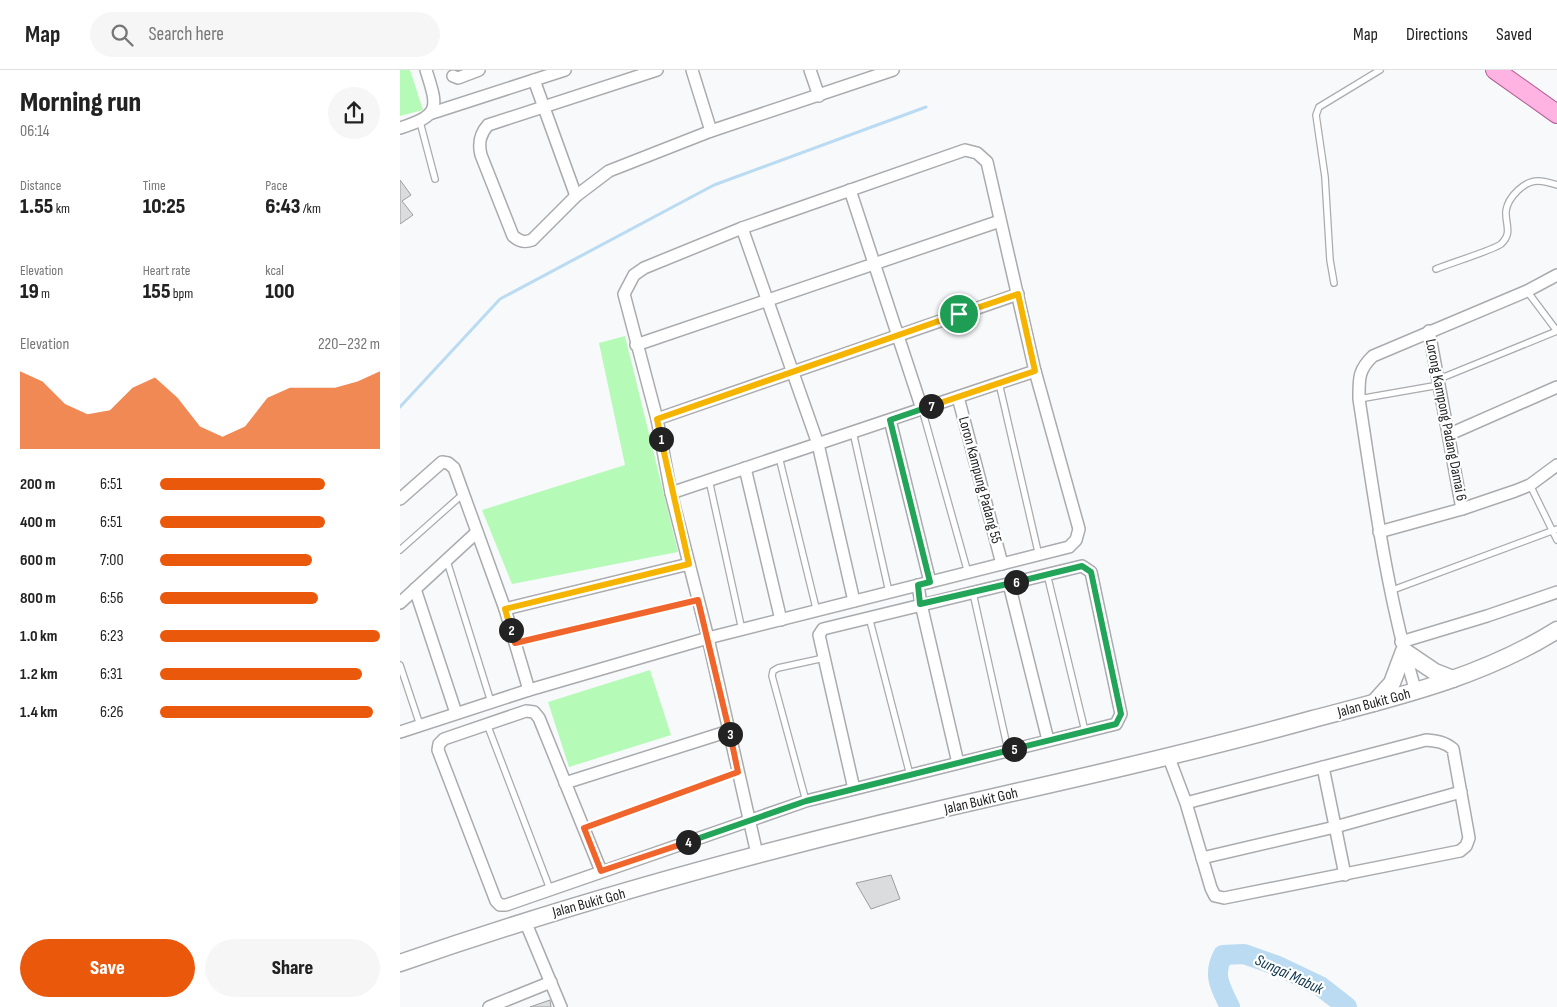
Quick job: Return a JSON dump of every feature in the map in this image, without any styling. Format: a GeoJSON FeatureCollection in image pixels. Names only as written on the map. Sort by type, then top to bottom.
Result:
{"type":"FeatureCollection","features":[{"type":"Feature","properties":{"kind":"main road"},"geometry":{"type":"LineString","coordinates":[[1495,70],[1557,114]]}},
{"type":"Feature","properties":{"kind":"main road","name":"Jalan Bukit Goh"},"geometry":{"type":"LineString","coordinates":[[400,963],[525,921],[757,854],[947,808],[1169,758],[1416,692],[1516,655],[1557,630]]}},
{"type":"Feature","properties":{"kind":"main road"},"geometry":{"type":"LineString","coordinates":[[1374,703],[1392,683],[1402,647],[1435,672],[1453,679]]}},
{"type":"Feature","properties":{"kind":"street"},"geometry":{"type":"LineString","coordinates":[[426,70],[435,104],[432,112]]}},
{"type":"Feature","properties":{"kind":"street"},"geometry":{"type":"LineString","coordinates":[[451,73],[458,78],[479,70]]}},
{"type":"Feature","properties":{"kind":"street"},"geometry":{"type":"LineString","coordinates":[[400,128],[420,122],[432,112],[565,70]]}},
{"type":"Feature","properties":{"kind":"street"},"geometry":{"type":"LineString","coordinates":[[657,70],[488,125],[480,139],[481,155],[513,236],[522,242],[532,240],[576,196],[609,171],[712,130],[893,70]]}},
{"type":"Feature","properties":{"kind":"street"},"geometry":{"type":"LineString","coordinates":[[692,70],[712,130]]}},
{"type":"Feature","properties":{"kind":"street"},"geometry":{"type":"LineString","coordinates":[[810,70],[819,96]]}},
{"type":"Feature","properties":{"kind":"street"},"geometry":{"type":"LineString","coordinates":[[534,80],[576,196]]}},
{"type":"Feature","properties":{"kind":"street"},"geometry":{"type":"LineString","coordinates":[[400,732],[456,712],[708,638],[1039,556],[1069,547],[1076,540],[1079,529],[1035,371],[987,162],[977,153],[965,150],[742,228],[644,268],[634,275],[624,294],[636,346],[657,419],[672,493],[708,638],[757,854]]}},
{"type":"Feature","properties":{"kind":"street"},"geometry":{"type":"LineString","coordinates":[[850,190],[900,335],[922,409]]}},
{"type":"Feature","properties":{"kind":"street"},"geometry":{"type":"LineString","coordinates":[[636,346],[768,299],[1000,221]]}},
{"type":"Feature","properties":{"kind":"street"},"geometry":{"type":"LineString","coordinates":[[742,228],[818,444],[854,602]]}},
{"type":"Feature","properties":{"kind":"street"},"geometry":{"type":"LineString","coordinates":[[1416,692],[1402,647],[1379,532],[1359,399],[1359,377],[1363,365],[1373,356],[1527,290],[1557,275]]}},
{"type":"Feature","properties":{"kind":"street"},"geometry":{"type":"LineString","coordinates":[[657,419],[1018,294]]}},
{"type":"Feature","properties":{"kind":"street","name":"Lorong Kampong Padang Damai 6"},"geometry":{"type":"LineString","coordinates":[[1429,331],[1450,434],[1462,509]]}},
{"type":"Feature","properties":{"kind":"street"},"geometry":{"type":"LineString","coordinates":[[672,493],[1035,371]]}},
{"type":"Feature","properties":{"kind":"street"},"geometry":{"type":"LineString","coordinates":[[1450,434],[1557,387]]}},
{"type":"Feature","properties":{"kind":"street","name":"Loron Kampung Padang 55"},"geometry":{"type":"LineString","coordinates":[[958,397],[1002,564]]}},
{"type":"Feature","properties":{"kind":"street"},"geometry":{"type":"LineString","coordinates":[[890,420],[924,583],[920,604],[958,763]]}},
{"type":"Feature","properties":{"kind":"street"},"geometry":{"type":"LineString","coordinates":[[400,499],[442,462],[454,468],[505,609],[529,690]]}},
{"type":"Feature","properties":{"kind":"street"},"geometry":{"type":"LineString","coordinates":[[1379,532],[1462,509],[1530,485],[1557,465]]}},
{"type":"Feature","properties":{"kind":"street"},"geometry":{"type":"LineString","coordinates":[[745,468],[781,620]]}},
{"type":"Feature","properties":{"kind":"street"},"geometry":{"type":"LineString","coordinates":[[400,603],[477,532]]}},
{"type":"Feature","properties":{"kind":"street"},"geometry":{"type":"LineString","coordinates":[[505,609],[689,564]]}},
{"type":"Feature","properties":{"kind":"street"},"geometry":{"type":"LineString","coordinates":[[601,871],[539,718],[534,712],[526,711],[487,724],[444,739],[439,744],[438,750],[492,892],[500,905],[506,905],[806,801],[1116,724],[1121,714],[1091,572],[1082,566],[823,629],[819,635],[854,789]]}},
{"type":"Feature","properties":{"kind":"street"},"geometry":{"type":"LineString","coordinates":[[1009,584],[1048,740]]}},
{"type":"Feature","properties":{"kind":"street"},"geometry":{"type":"LineString","coordinates":[[415,589],[456,712]]}},
{"type":"Feature","properties":{"kind":"street"},"geometry":{"type":"LineString","coordinates":[[1402,647],[1557,592]]}},
{"type":"Feature","properties":{"kind":"street"},"geometry":{"type":"LineString","coordinates":[[566,783],[729,731]]}},
{"type":"Feature","properties":{"kind":"street"},"geometry":{"type":"LineString","coordinates":[[1169,758],[1186,803],[1215,896],[1224,898],[1460,851],[1466,846],[1469,838],[1454,749],[1446,743],[1438,741],[1426,740],[1186,803]]}},
{"type":"Feature","properties":{"kind":"street"},"geometry":{"type":"LineString","coordinates":[[1323,767],[1345,875]]}},
{"type":"Feature","properties":{"kind":"street"},"geometry":{"type":"LineString","coordinates":[[1202,858],[1335,827],[1461,792]]}},
{"type":"Feature","properties":{"kind":"street"},"geometry":{"type":"LineString","coordinates":[[525,921],[561,1007]]}},
{"type":"Feature","properties":{"kind":"street"},"geometry":{"type":"LineString","coordinates":[[489,1007],[550,982]]}},
{"type":"Feature","properties":{"kind":"lane"},"geometry":{"type":"LineString","coordinates":[[1334,283],[1330,260],[1325,177],[1316,115],[1319,108],[1380,70]]}},
{"type":"Feature","properties":{"kind":"lane"},"geometry":{"type":"LineString","coordinates":[[420,122],[434,178]]}},
{"type":"Feature","properties":{"kind":"lane"},"geometry":{"type":"LineString","coordinates":[[1436,269],[1500,245],[1508,236],[1509,225],[1506,212],[1512,198],[1524,185],[1538,181],[1557,185]]}},
{"type":"Feature","properties":{"kind":"lane"},"geometry":{"type":"LineString","coordinates":[[1359,399],[1439,382],[1557,331],[1527,290]]}},
{"type":"Feature","properties":{"kind":"lane"},"geometry":{"type":"LineString","coordinates":[[999,383],[1039,556]]}},
{"type":"Feature","properties":{"kind":"lane"},"geometry":{"type":"LineString","coordinates":[[922,409],[968,573]]}},
{"type":"Feature","properties":{"kind":"lane"},"geometry":{"type":"LineString","coordinates":[[853,432],[889,592]]}},
{"type":"Feature","properties":{"kind":"lane"},"geometry":{"type":"LineString","coordinates":[[779,456],[817,612]]}},
{"type":"Feature","properties":{"kind":"lane"},"geometry":{"type":"LineString","coordinates":[[709,480],[742,630]]}},
{"type":"Feature","properties":{"kind":"lane"},"geometry":{"type":"LineString","coordinates":[[1530,485],[1555,530],[1557,540]]}},
{"type":"Feature","properties":{"kind":"lane"},"geometry":{"type":"LineString","coordinates":[[400,550],[463,494]]}},
{"type":"Feature","properties":{"kind":"lane"},"geometry":{"type":"LineString","coordinates":[[1390,591],[1555,530]]}},
{"type":"Feature","properties":{"kind":"lane"},"geometry":{"type":"LineString","coordinates":[[447,560],[491,702]]}},
{"type":"Feature","properties":{"kind":"lane"},"geometry":{"type":"LineString","coordinates":[[1047,574],[1085,731]]}},
{"type":"Feature","properties":{"kind":"lane"},"geometry":{"type":"LineString","coordinates":[[973,593],[1008,750]]}},
{"type":"Feature","properties":{"kind":"lane"},"geometry":{"type":"LineString","coordinates":[[515,643],[698,600]]}},
{"type":"Feature","properties":{"kind":"lane"},"geometry":{"type":"LineString","coordinates":[[869,617],[910,775]]}},
{"type":"Feature","properties":{"kind":"lane"},"geometry":{"type":"LineString","coordinates":[[806,801],[772,676],[773,671],[778,668],[824,658]]}},
{"type":"Feature","properties":{"kind":"lane"},"geometry":{"type":"LineString","coordinates":[[400,665],[420,725]]}},
{"type":"Feature","properties":{"kind":"lane"},"geometry":{"type":"LineString","coordinates":[[487,724],[550,889]]}},
{"type":"Feature","properties":{"kind":"lane"},"geometry":{"type":"LineString","coordinates":[[584,828],[738,772]]}},
{"type":"Feature","properties":{"kind":"green space"},"geometry":{"type":"Polygon","coordinates":[[[400,70],[410,70],[423,110],[400,116],[400,70]]]}},
{"type":"Feature","properties":{"kind":"green space"},"geometry":{"type":"Polygon","coordinates":[[[625,336],[678,552],[512,584],[482,510],[625,465],[599,343],[625,336]]]}},
{"type":"Feature","properties":{"kind":"green space"},"geometry":{"type":"Polygon","coordinates":[[[650,670],[671,735],[569,767],[548,702],[650,670]]]}},
{"type":"Feature","properties":{"kind":"building"},"geometry":{"type":"Polygon","coordinates":[[[400,180],[411,195],[402,201],[413,215],[400,224],[400,180]]]}},
{"type":"Feature","properties":{"kind":"building"},"geometry":{"type":"Polygon","coordinates":[[[891,875],[900,899],[871,909],[856,883],[891,875]]]}},
{"type":"Feature","properties":{"kind":"building"},"geometry":{"type":"Polygon","coordinates":[[[550,1000],[551,1007],[530,1007],[550,1000]]]}},
{"type":"Feature","properties":{"kind":"waterway"},"geometry":{"type":"LineString","coordinates":[[400,407],[500,299],[714,185],[926,107]]}},
{"type":"Feature","properties":{"kind":"waterway","name":"Sungai Mabuk"},"geometry":{"type":"LineString","coordinates":[[1230,1007],[1219,982],[1218,969],[1223,955],[1244,954],[1278,966],[1320,986],[1347,1007]]}},
{"type":"Feature","properties":{"kind":"route"},"geometry":{"type":"LineString","coordinates":[[1018,294],[1035,371],[890,420],[930,582],[918,585],[920,604],[1082,566],[1087,568],[1091,572],[1121,714],[1119,721],[1116,724],[806,801],[601,871],[584,828],[738,772],[698,600],[515,643],[505,609],[689,564],[657,419],[959,314],[1018,294]]}}]}
